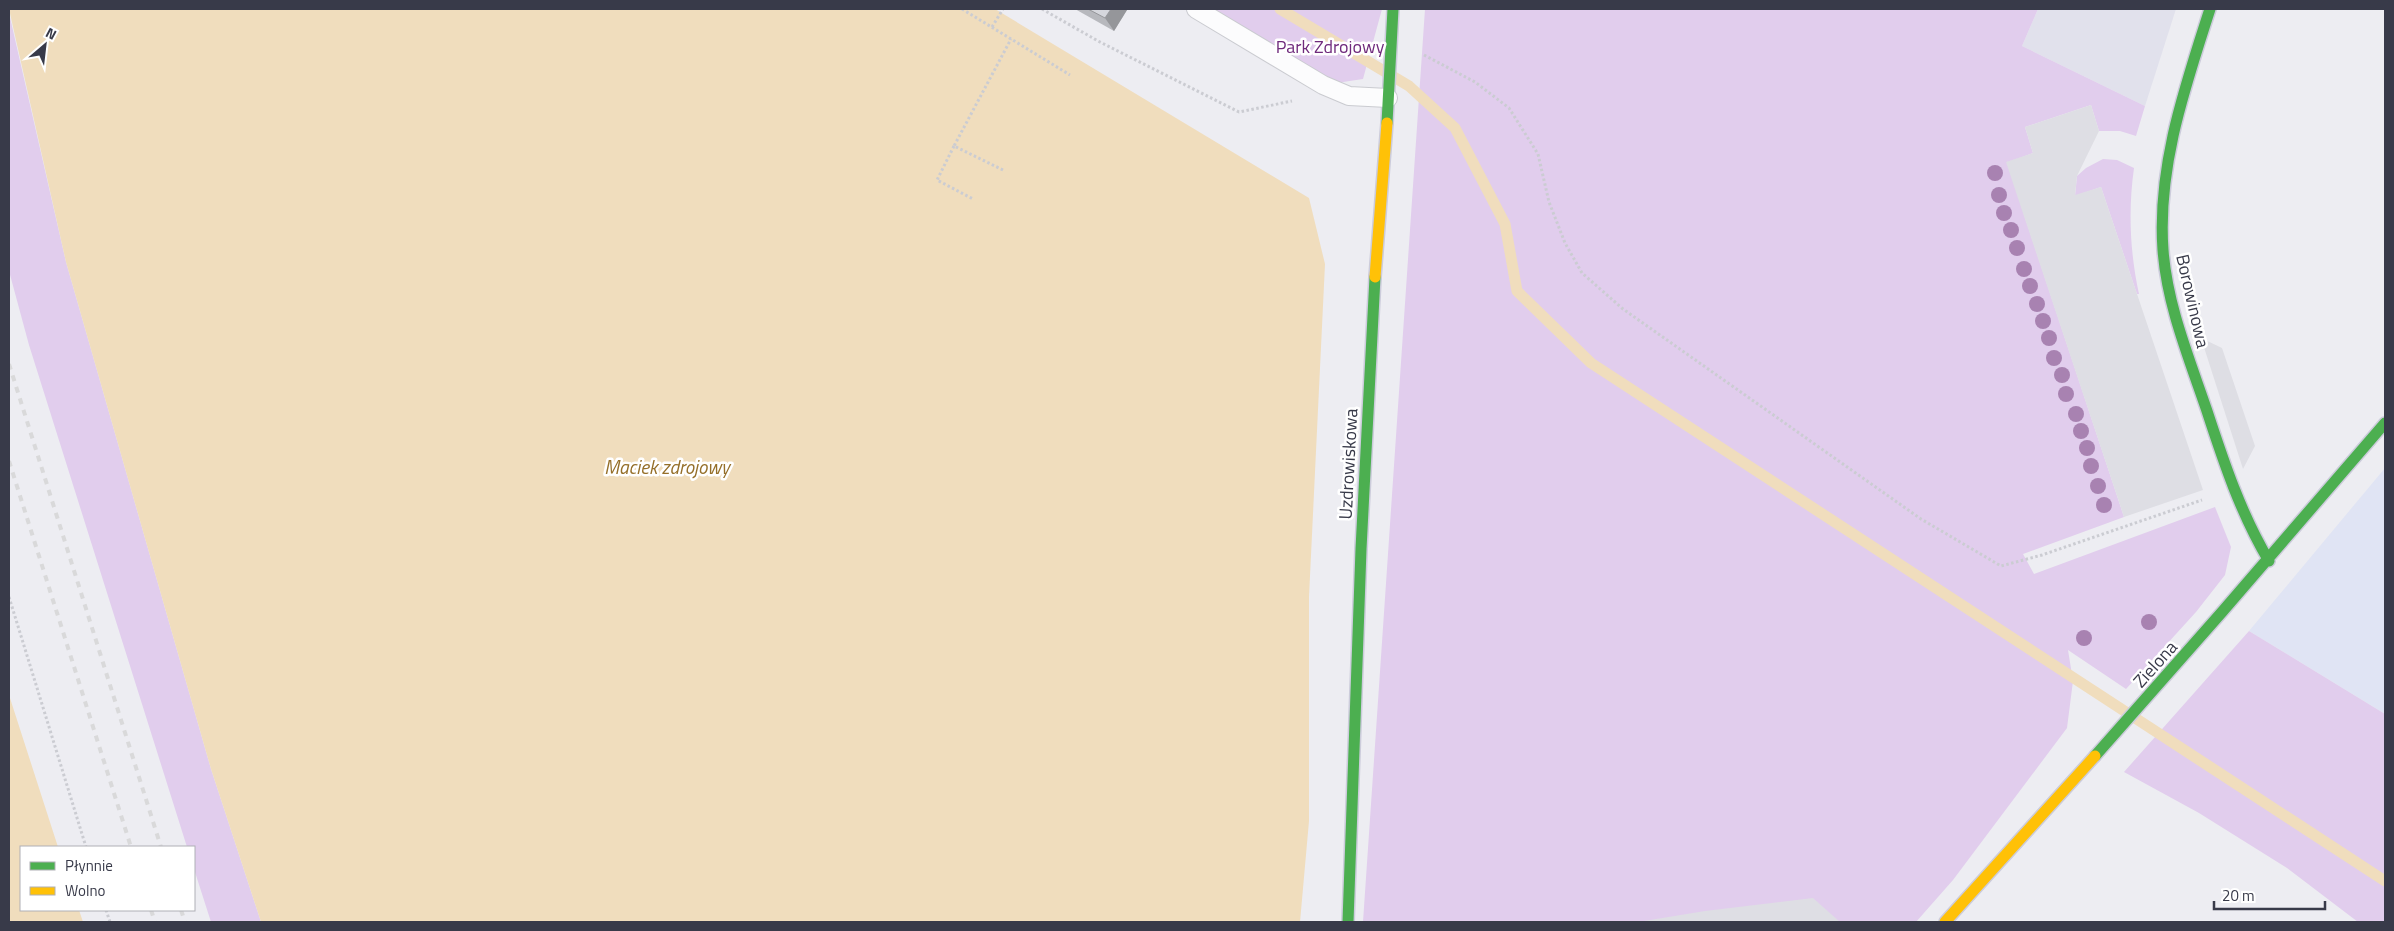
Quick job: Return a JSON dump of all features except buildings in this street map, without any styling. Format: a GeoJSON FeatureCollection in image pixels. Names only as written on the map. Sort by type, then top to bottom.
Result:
{"type":"FeatureCollection","features":[{"type":"Feature","properties":{"kind":"street","name":"Uzdrowiskowa"},"geometry":{"type":"LineString","coordinates":[[1348,922],[1354,702],[1371,353],[1393,9]]}},
{"type":"Feature","properties":{"kind":"street","name":"Borowinowa"},"geometry":{"type":"LineString","coordinates":[[2210,9],[2170,143],[2163,203],[2163,250],[2168,284],[2190,364],[2237,500],[2252,534],[2269,562]]}},
{"type":"Feature","properties":{"kind":"street","name":"Zielona"},"geometry":{"type":"LineString","coordinates":[[1945,922],[2122,728],[2269,562],[2385,423]]}},
{"type":"Feature","properties":{"kind":"lane"},"geometry":{"type":"LineString","coordinates":[[1196,9],[1323,85],[1349,96],[1388,98]]}},
{"type":"Feature","properties":{"kind":"path"},"geometry":{"type":"LineString","coordinates":[[962,9],[1070,75]]}},
{"type":"Feature","properties":{"kind":"path"},"geometry":{"type":"LineString","coordinates":[[992,27],[1003,9]]}},
{"type":"Feature","properties":{"kind":"path"},"geometry":{"type":"LineString","coordinates":[[1042,9],[1098,41],[1239,112],[1293,100]]}},
{"type":"Feature","properties":{"kind":"path"},"geometry":{"type":"LineString","coordinates":[[973,200],[936,180],[1011,39]]}},
{"type":"Feature","properties":{"kind":"path"},"geometry":{"type":"LineString","coordinates":[[1392,39],[1475,82],[1509,108],[1538,154],[1548,202],[1565,243],[1582,273],[1623,309],[1921,519],[2001,566],[2208,498]]}},
{"type":"Feature","properties":{"kind":"path"},"geometry":{"type":"LineString","coordinates":[[954,146],[1003,170]]}},
{"type":"Feature","properties":{"kind":"path"},"geometry":{"type":"LineString","coordinates":[[9,597],[86,846]]}},
{"type":"Feature","properties":{"kind":"shaded area"},"geometry":{"type":"Polygon","coordinates":[[[2038,9],[2176,9],[2145,106],[2022,46],[2038,9]]]}},
{"type":"Feature","properties":{"kind":"shaded area"},"geometry":{"type":"Polygon","coordinates":[[[2091,105],[2099,131],[2077,176],[2075,195],[2101,187],[2203,490],[2124,517],[2006,162],[2033,153],[2025,127],[2091,105]]]}},
{"type":"Feature","properties":{"kind":"shaded area"},"geometry":{"type":"Polygon","coordinates":[[[2201,338],[2222,348],[2255,446],[2243,469],[2201,338]]]}},
{"type":"Feature","properties":{"kind":"shaded area"},"geometry":{"type":"Polygon","coordinates":[[[2385,468],[2385,714],[2249,631],[2385,468]]]}},
{"type":"Feature","properties":{"kind":"shaded area"},"geometry":{"type":"Polygon","coordinates":[[[1813,898],[1840,922],[1638,922],[1705,911],[1813,898]]]}},
{"type":"Feature","properties":{"kind":"green space","name":"Park Zdrojowy"},"geometry":{"type":"Polygon","coordinates":[[[1196,9],[1382,9],[1363,79],[1323,85],[1196,9]]]}},
{"type":"Feature","properties":{"kind":"green space"},"geometry":{"type":"Polygon","coordinates":[[[1425,9],[2038,9],[2022,46],[2145,106],[2136,136],[2120,131],[2099,131],[2091,105],[2025,127],[2033,153],[2007,163],[2124,517],[2023,554],[2034,574],[2215,507],[2231,547],[2225,575],[2196,612],[2126,689],[2068,650],[2073,681],[2067,728],[1953,880],[1916,922],[1363,922],[1425,9]]]}},
{"type":"Feature","properties":{"kind":"green space"},"geometry":{"type":"Polygon","coordinates":[[[9,13],[66,262],[211,769],[261,922],[211,922],[195,872],[195,846],[187,846],[29,345],[9,271],[9,13]]]}},
{"type":"Feature","properties":{"kind":"green space"},"geometry":{"type":"Polygon","coordinates":[[[2103,159],[2117,160],[2134,168],[2131,231],[2139,294],[2137,294],[2101,187],[2075,196],[2077,176],[2086,168],[2103,159]]]}},
{"type":"Feature","properties":{"kind":"green space"},"geometry":{"type":"Polygon","coordinates":[[[2249,631],[2385,714],[2385,922],[2358,922],[2287,868],[2199,813],[2124,772],[2249,631]]]}},
{"type":"Feature","properties":{"kind":"water","name":"Maciek zdrojowy"},"geometry":{"type":"Polygon","coordinates":[[[9,9],[995,9],[1309,198],[1325,264],[1309,597],[1309,821],[1300,922],[261,922],[211,769],[66,262],[9,9]]]}},
{"type":"Feature","properties":{"kind":"water"},"geometry":{"type":"Polygon","coordinates":[[[9,695],[58,846],[20,846],[20,911],[79,911],[83,922],[9,922],[9,695]]]}},
{"type":"Feature","properties":{"kind":"waterway"},"geometry":{"type":"LineString","coordinates":[[1280,9],[1409,86],[1455,128],[1505,224],[1517,291],[1591,363],[2385,881]]}},
{"type":"Feature","properties":{"kind":"railway"},"geometry":{"type":"LineString","coordinates":[[9,364],[161,846]]}},
{"type":"Feature","properties":{"kind":"railway"},"geometry":{"type":"LineString","coordinates":[[9,461],[131,846]]}},
{"type":"Feature","properties":{"kind":"railway"},"geometry":{"type":"LineString","coordinates":[[151,911],[155,922]]}},
{"type":"Feature","properties":{"kind":"railway"},"geometry":{"type":"LineString","coordinates":[[181,911],[185,922]]}},
{"type":"Feature","properties":{"kind":"traffic: fast"},"geometry":{"type":"LineString","coordinates":[[1387,123],[1393,9]]}},
{"type":"Feature","properties":{"kind":"traffic: fast"},"geometry":{"type":"LineString","coordinates":[[2210,9],[2191,68],[2169,158],[2164,188],[2162,219],[2165,271],[2186,351],[2220,450],[2250,525],[2269,561]]}},
{"type":"Feature","properties":{"kind":"traffic: fast"},"geometry":{"type":"LineString","coordinates":[[1348,922],[1361,549],[1375,277]]}},
{"type":"Feature","properties":{"kind":"traffic: fast"},"geometry":{"type":"LineString","coordinates":[[2095,756],[2385,423]]}},
{"type":"Feature","properties":{"kind":"traffic: slow"},"geometry":{"type":"LineString","coordinates":[[1375,277],[1387,123]]}},
{"type":"Feature","properties":{"kind":"traffic: slow"},"geometry":{"type":"LineString","coordinates":[[1945,922],[2095,756]]}}]}
